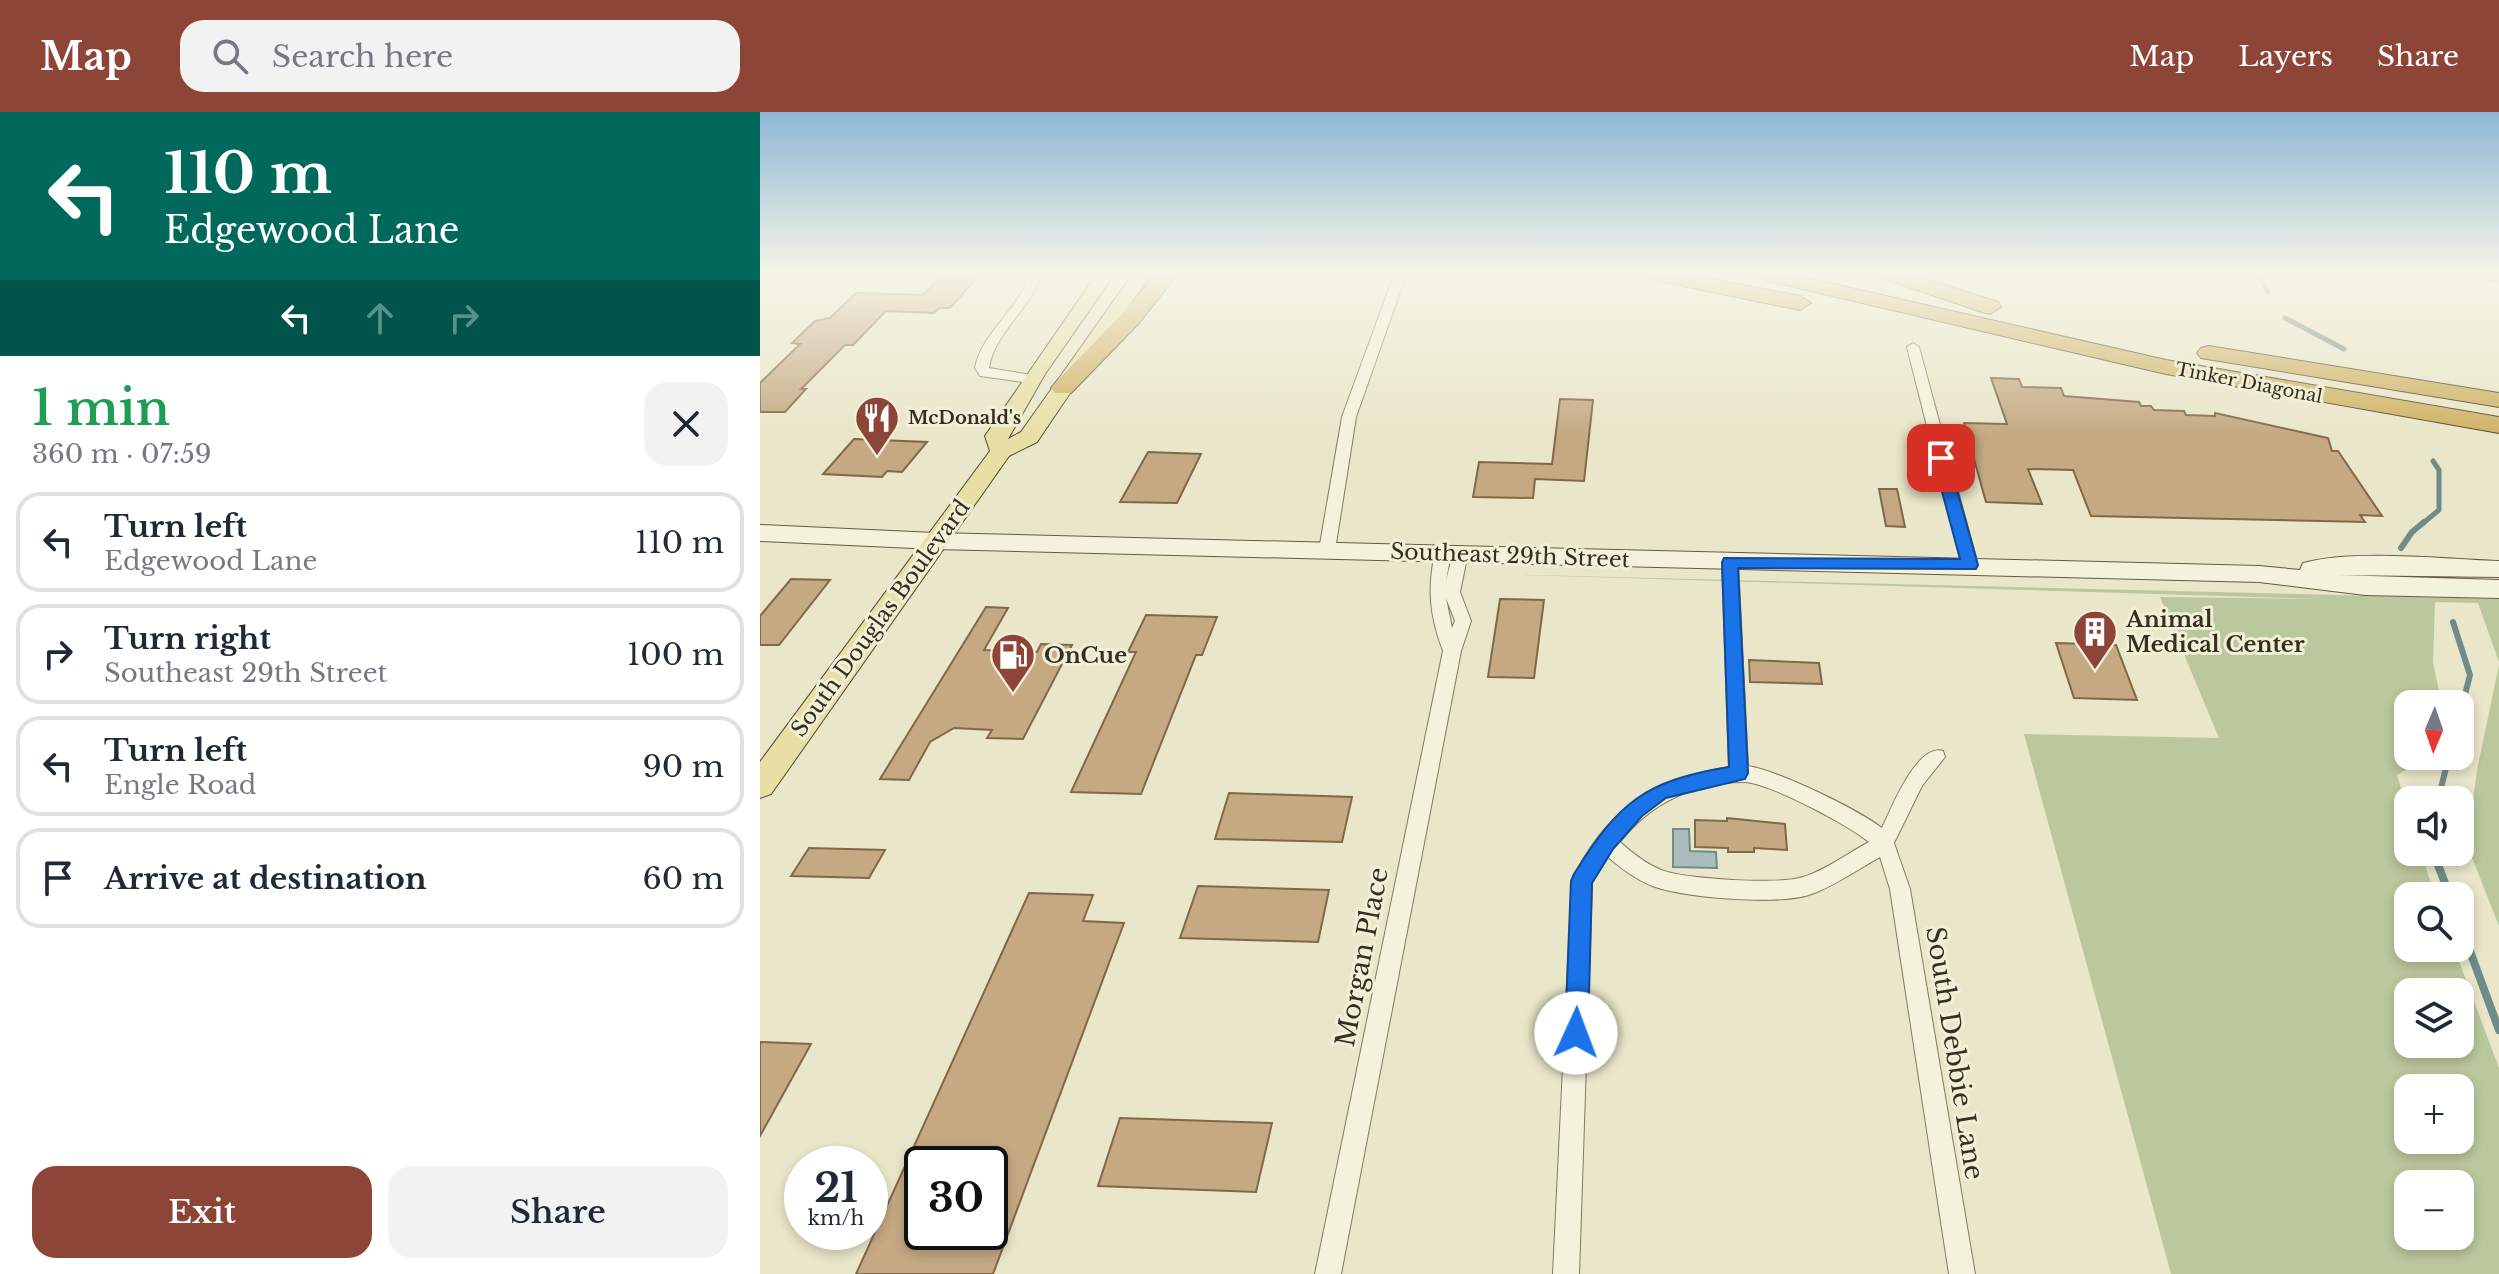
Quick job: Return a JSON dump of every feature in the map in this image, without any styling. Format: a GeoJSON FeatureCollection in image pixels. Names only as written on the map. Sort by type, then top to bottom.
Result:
{"type":"FeatureCollection","features":[{"type":"Feature","properties":{"kind":"highway"},"geometry":{"type":"LineString","coordinates":[[1063,388],[1120,329]]}},
{"type":"Feature","properties":{"kind":"highway"},"geometry":{"type":"LineString","coordinates":[[1941,329],[2166,367]]}},
{"type":"Feature","properties":{"kind":"highway","name":"Tinker Diagonal"},"geometry":{"type":"LineString","coordinates":[[2003,329],[2166,367],[2499,425]]}},
{"type":"Feature","properties":{"kind":"highway","name":"Tinker Diagonal"},"geometry":{"type":"LineString","coordinates":[[2098,329],[2277,366],[2499,400]]}},
{"type":"Feature","properties":{"kind":"main road","name":"South Douglas Boulevard"},"geometry":{"type":"LineString","coordinates":[[1001,451],[996,436],[1066,329]]}},
{"type":"Feature","properties":{"kind":"main road","name":"South Douglas Boulevard"},"geometry":{"type":"LineString","coordinates":[[760,785],[1001,451],[1029,437],[1104,329]]}},
{"type":"Feature","properties":{"kind":"main road","name":"Southeast 29th Street"},"geometry":{"type":"LineString","coordinates":[[760,533],[935,541],[2259,574],[2365,586],[2499,589]]}},
{"type":"Feature","properties":{"kind":"main road","name":"Southeast 29th Street"},"geometry":{"type":"LineString","coordinates":[[2259,574],[2352,565],[2499,569]]}},
{"type":"Feature","properties":{"kind":"street"},"geometry":{"type":"LineString","coordinates":[[1003,329],[984,355],[982,363],[985,373],[1031,379]]}},
{"type":"Feature","properties":{"kind":"street"},"geometry":{"type":"LineString","coordinates":[[1327,550],[1349,417],[1381,329]]}},
{"type":"Feature","properties":{"kind":"street"},"geometry":{"type":"LineString","coordinates":[[1913,347],[1970,565]]}},
{"type":"Feature","properties":{"kind":"street","name":"Morgan Place"},"geometry":{"type":"LineString","coordinates":[[1328,1274],[1452,651],[1463,621],[1452,592],[1452,553]]}},
{"type":"Feature","properties":{"kind":"street"},"geometry":{"type":"LineString","coordinates":[[1730,562],[1739,773]]}},
{"type":"Feature","properties":{"kind":"street"},"geometry":{"type":"LineString","coordinates":[[1605,842],[1631,864],[1657,878],[1685,885],[1784,890],[1807,886],[1884,844],[1915,780],[1936,757]]}},
{"type":"Feature","properties":{"kind":"street"},"geometry":{"type":"LineString","coordinates":[[1566,1274],[1582,881],[1605,842],[1635,810],[1660,792],[1697,780],[1739,773],[1758,776],[1789,789],[1857,823],[1884,844]]}},
{"type":"Feature","properties":{"kind":"street","name":"South Debbie Lane"},"geometry":{"type":"LineString","coordinates":[[1884,844],[1900,889],[1962,1274]]}},
{"type":"Feature","properties":{"kind":"green space"},"geometry":{"type":"Polygon","coordinates":[[[1490,574],[2499,599],[2499,662],[2478,603],[2435,602],[2433,663],[2439,690],[2394,690],[2394,770],[2406,770],[2397,775],[2400,786],[2394,786],[2394,866],[2425,866],[2431,882],[2394,882],[2394,962],[2459,962],[2465,978],[2394,978],[2394,1058],[2474,1058],[2474,1001],[2499,1068],[2499,1274],[2171,1274],[2024,734],[2219,738],[2160,597],[2325,599],[1490,574]]]}},
{"type":"Feature","properties":{"kind":"green space"},"geometry":{"type":"Polygon","coordinates":[[[2499,665],[2499,926],[2474,863],[2477,770],[2499,665]]]}},
{"type":"Feature","properties":{"kind":"shaded area"},"geometry":{"type":"Polygon","coordinates":[[[1673,829],[1689,829],[1690,851],[1716,852],[1717,868],[1673,867],[1673,829]]]}},
{"type":"Feature","properties":{"kind":"building"},"geometry":{"type":"Polygon","coordinates":[[[806,329],[868,329],[853,345],[845,345],[801,389],[806,389],[785,412],[760,412],[760,383],[800,344],[792,343],[806,329]]]}},
{"type":"Feature","properties":{"kind":"building"},"geometry":{"type":"Polygon","coordinates":[[[1991,378],[2019,379],[2022,387],[2061,388],[2064,396],[2139,402],[2141,406],[2151,406],[2154,410],[2184,411],[2186,415],[2215,416],[2215,413],[2328,438],[2332,451],[2338,451],[2382,516],[2360,515],[2365,522],[2091,516],[2073,470],[2028,469],[2042,504],[1986,502],[1964,423],[2007,424],[1991,378]]]}},
{"type":"Feature","properties":{"kind":"building"},"geometry":{"type":"Polygon","coordinates":[[[1560,399],[1593,400],[1584,481],[1535,479],[1533,498],[1473,497],[1479,462],[1552,464],[1560,399]]]}},
{"type":"Feature","properties":{"kind":"building","name":"McDonald's"},"geometry":{"type":"Polygon","coordinates":[[[854,439],[927,442],[902,472],[887,471],[882,477],[823,474],[854,439]]]}},
{"type":"Feature","properties":{"kind":"building"},"geometry":{"type":"Polygon","coordinates":[[[1148,452],[1201,454],[1177,503],[1120,502],[1148,452]]]}},
{"type":"Feature","properties":{"kind":"building"},"geometry":{"type":"Polygon","coordinates":[[[1879,489],[1897,489],[1905,527],[1886,526],[1879,489]]]}},
{"type":"Feature","properties":{"kind":"building"},"geometry":{"type":"Polygon","coordinates":[[[791,579],[830,580],[779,645],[760,645],[760,616],[791,579]]]}},
{"type":"Feature","properties":{"kind":"building"},"geometry":{"type":"Polygon","coordinates":[[[1500,599],[1544,600],[1534,678],[1488,677],[1500,599]]]}},
{"type":"Feature","properties":{"kind":"building"},"geometry":{"type":"Polygon","coordinates":[[[986,607],[1008,608],[984,650],[1037,652],[1041,644],[1072,645],[1023,739],[987,738],[992,730],[954,728],[930,742],[909,780],[880,779],[986,607]]]}},
{"type":"Feature","properties":{"kind":"building"},"geometry":{"type":"Polygon","coordinates":[[[1146,615],[1217,617],[1202,655],[1196,655],[1141,794],[1071,792],[1136,652],[1128,652],[1146,615]]]}},
{"type":"Feature","properties":{"kind":"building","name":"Animal Medical Center"},"geometry":{"type":"Polygon","coordinates":[[[2056,643],[2116,645],[2137,700],[2074,698],[2056,643]]]}},
{"type":"Feature","properties":{"kind":"building"},"geometry":{"type":"Polygon","coordinates":[[[1749,660],[1819,663],[1822,684],[1750,682],[1749,660]]]}},
{"type":"Feature","properties":{"kind":"building"},"geometry":{"type":"Polygon","coordinates":[[[1229,793],[1352,797],[1342,842],[1215,839],[1229,793]]]}},
{"type":"Feature","properties":{"kind":"building"},"geometry":{"type":"Polygon","coordinates":[[[1727,818],[1785,824],[1787,850],[1754,848],[1754,852],[1728,852],[1728,848],[1695,847],[1695,820],[1727,821],[1727,818]]]}},
{"type":"Feature","properties":{"kind":"building"},"geometry":{"type":"Polygon","coordinates":[[[809,848],[885,850],[869,878],[791,876],[809,848]]]}},
{"type":"Feature","properties":{"kind":"building"},"geometry":{"type":"Polygon","coordinates":[[[1198,886],[1329,890],[1318,942],[1180,938],[1198,886]]]}},
{"type":"Feature","properties":{"kind":"building"},"geometry":{"type":"Polygon","coordinates":[[[1029,893],[1093,895],[1083,921],[1124,923],[1008,1234],[1008,1146],[914,1146],[1029,893]]]}},
{"type":"Feature","properties":{"kind":"building"},"geometry":{"type":"Polygon","coordinates":[[[760,1042],[811,1044],[760,1136],[760,1042]]]}},
{"type":"Feature","properties":{"kind":"building"},"geometry":{"type":"Polygon","coordinates":[[[1120,1118],[1272,1123],[1256,1192],[1098,1186],[1120,1118]]]}},
{"type":"Feature","properties":{"kind":"building"},"geometry":{"type":"Polygon","coordinates":[[[904,1168],[904,1250],[1002,1250],[993,1274],[856,1274],[867,1250],[888,1250],[888,1204],[904,1168]]]}},
{"type":"Feature","properties":{"kind":"waterway"},"geometry":{"type":"LineString","coordinates":[[2306,329],[2344,349]]}},
{"type":"Feature","properties":{"kind":"waterway"},"geometry":{"type":"LineString","coordinates":[[2422,524],[2439,510],[2439,470],[2433,461]]}},
{"type":"Feature","properties":{"kind":"waterway"},"geometry":{"type":"LineString","coordinates":[[2401,548],[2424,522]]}},
{"type":"Feature","properties":{"kind":"waterway"},"geometry":{"type":"LineString","coordinates":[[2453,622],[2470,675],[2466,690]]}},
{"type":"Feature","properties":{"kind":"waterway"},"geometry":{"type":"LineString","coordinates":[[2442,786],[2446,770]]}},
{"type":"Feature","properties":{"kind":"waterway"},"geometry":{"type":"LineString","coordinates":[[2438,866],[2445,882]]}},
{"type":"Feature","properties":{"kind":"waterway"},"geometry":{"type":"LineString","coordinates":[[2474,962],[2499,1030]]}},
{"type":"Feature","properties":{"kind":"place","name":"McDonald's"},"geometry":{"type":"Point","coordinates":[877,457]}},
{"type":"Feature","properties":{"kind":"place","name":"Animal Medical Center"},"geometry":{"type":"Point","coordinates":[2095,671]}},
{"type":"Feature","properties":{"kind":"place","name":"OnCue"},"geometry":{"type":"Point","coordinates":[1013,694]}},
{"type":"Feature","properties":{"kind":"route"},"geometry":{"type":"LineString","coordinates":[[1576,1033],[1582,881],[1605,842],[1635,810],[1660,792],[1697,780],[1739,773],[1730,562],[1970,565],[1941,458]]}}]}
